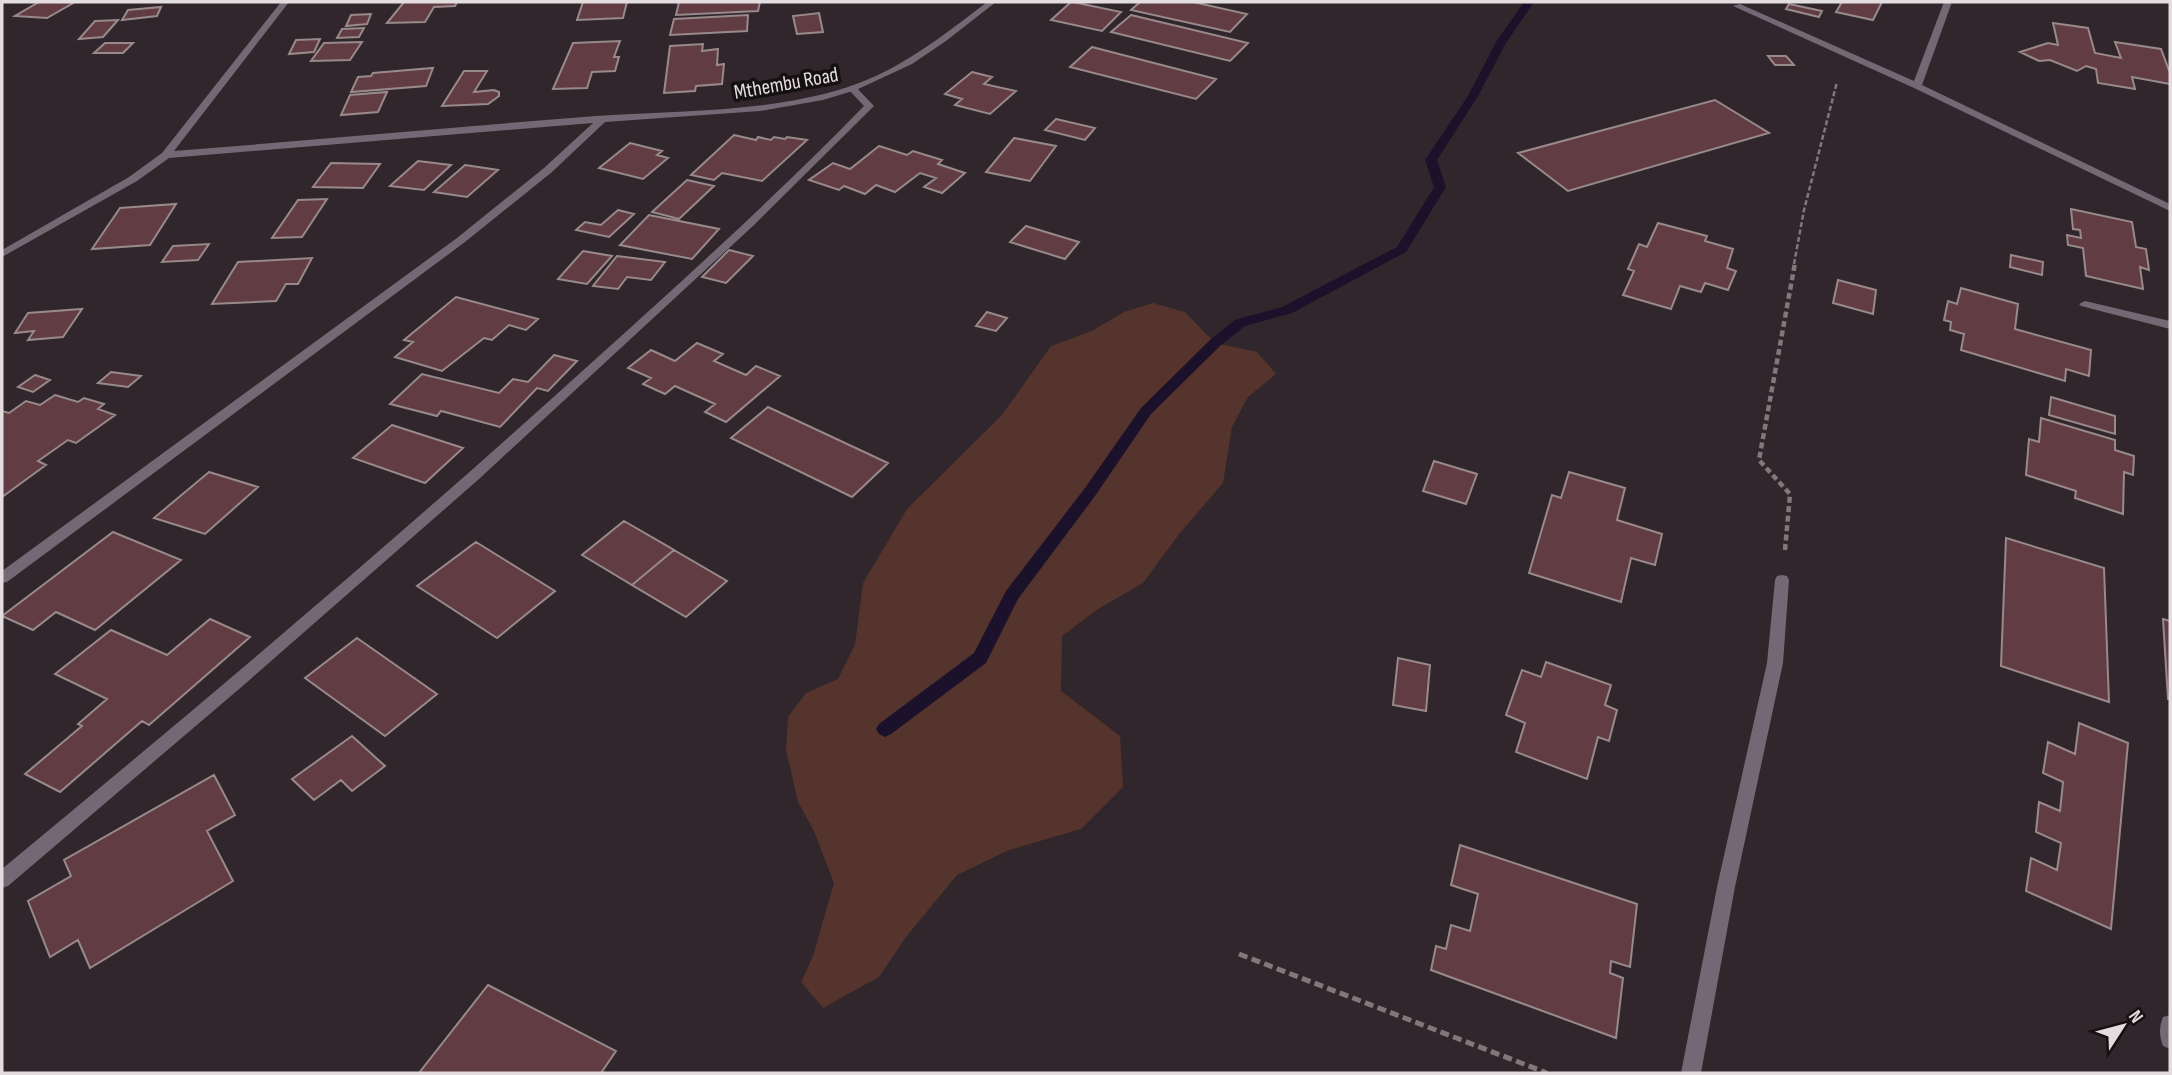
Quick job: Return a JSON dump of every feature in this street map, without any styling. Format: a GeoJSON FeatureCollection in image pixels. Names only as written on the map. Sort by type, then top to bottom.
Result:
{"type":"FeatureCollection","features":[{"type":"Feature","properties":{"kind":"street"},"geometry":{"type":"LineString","coordinates":[[2,254],[133,179],[166,155],[285,2]]}},
{"type":"Feature","properties":{"kind":"street","name":"Mthembu Road"},"geometry":{"type":"LineString","coordinates":[[166,155],[729,111],[797,102],[852,88],[900,68],[992,2]]}},
{"type":"Feature","properties":{"kind":"street"},"geometry":{"type":"LineString","coordinates":[[1917,86],[1948,2]]}},
{"type":"Feature","properties":{"kind":"street"},"geometry":{"type":"LineString","coordinates":[[1737,6],[1917,86],[2170,208]]}},
{"type":"Feature","properties":{"kind":"street"},"geometry":{"type":"LineString","coordinates":[[2,880],[237,684],[528,428],[677,290],[836,141],[869,106],[852,88]]}},
{"type":"Feature","properties":{"kind":"street"},"geometry":{"type":"LineString","coordinates":[[2,578],[461,240],[548,170],[602,119]]}},
{"type":"Feature","properties":{"kind":"street"},"geometry":{"type":"LineString","coordinates":[[2085,304],[2170,326]]}},
{"type":"Feature","properties":{"kind":"street"},"geometry":{"type":"LineString","coordinates":[[1691,1073],[1726,887],[1775,663],[1782,580]]}},
{"type":"Feature","properties":{"kind":"street"},"geometry":{"type":"LineString","coordinates":[[2170,1024],[2170,1039]]}},
{"type":"Feature","properties":{"kind":"path"},"geometry":{"type":"LineString","coordinates":[[1782,580],[1790,494],[1759,460],[1804,210],[1844,54]]}},
{"type":"Feature","properties":{"kind":"path"},"geometry":{"type":"LineString","coordinates":[[1239,954],[1547,1073]]}},
{"type":"Feature","properties":{"kind":"shaded area"},"geometry":{"type":"Polygon","coordinates":[[[1153,303],[1185,312],[1215,343],[1257,352],[1276,374],[1248,397],[1232,427],[1223,483],[1180,533],[1143,583],[1098,609],[1062,636],[1061,691],[1120,736],[1123,787],[1081,829],[1009,850],[957,875],[906,937],[879,977],[823,1008],[801,982],[813,956],[834,883],[814,831],[798,802],[786,750],[788,717],[806,693],[838,679],[855,645],[863,583],[907,509],[1002,415],[1051,346],[1092,331],[1124,312],[1153,303]]]}},
{"type":"Feature","properties":{"kind":"building"},"geometry":{"type":"Polygon","coordinates":[[[39,2],[75,2],[47,18],[15,16],[39,2]]]}},
{"type":"Feature","properties":{"kind":"building"},"geometry":{"type":"Polygon","coordinates":[[[404,2],[457,2],[455,6],[434,7],[425,22],[387,23],[404,2]]]}},
{"type":"Feature","properties":{"kind":"building"},"geometry":{"type":"Polygon","coordinates":[[[583,2],[627,2],[623,18],[577,20],[583,2]]]}},
{"type":"Feature","properties":{"kind":"building"},"geometry":{"type":"Polygon","coordinates":[[[679,2],[760,2],[758,11],[676,15],[679,2]]]}},
{"type":"Feature","properties":{"kind":"building"},"geometry":{"type":"Polygon","coordinates":[[[1071,2],[1121,12],[1102,31],[1051,20],[1071,2]]]}},
{"type":"Feature","properties":{"kind":"building"},"geometry":{"type":"Polygon","coordinates":[[[1140,2],[1193,2],[1247,14],[1230,32],[1131,10],[1140,2]]]}},
{"type":"Feature","properties":{"kind":"building"},"geometry":{"type":"Polygon","coordinates":[[[1842,2],[1882,2],[1873,20],[1836,12],[1842,2]]]}},
{"type":"Feature","properties":{"kind":"building"},"geometry":{"type":"Polygon","coordinates":[[[1789,4],[1822,11],[1819,17],[1786,9],[1789,4]]]}},
{"type":"Feature","properties":{"kind":"building"},"geometry":{"type":"Polygon","coordinates":[[[161,7],[157,16],[122,20],[128,10],[161,7]]]}},
{"type":"Feature","properties":{"kind":"building"},"geometry":{"type":"Polygon","coordinates":[[[819,13],[823,32],[797,34],[793,16],[819,13]]]}},
{"type":"Feature","properties":{"kind":"building"},"geometry":{"type":"Polygon","coordinates":[[[371,14],[367,24],[346,26],[351,15],[371,14]]]}},
{"type":"Feature","properties":{"kind":"building"},"geometry":{"type":"Polygon","coordinates":[[[748,15],[747,31],[670,35],[674,19],[748,15]]]}},
{"type":"Feature","properties":{"kind":"building"},"geometry":{"type":"Polygon","coordinates":[[[1131,15],[1248,43],[1230,61],[1111,32],[1131,15]]]}},
{"type":"Feature","properties":{"kind":"building"},"geometry":{"type":"Polygon","coordinates":[[[118,20],[103,37],[79,39],[95,21],[118,20]]]}},
{"type":"Feature","properties":{"kind":"building"},"geometry":{"type":"Polygon","coordinates":[[[2053,23],[2088,28],[2095,53],[2121,58],[2115,42],[2161,49],[2170,73],[2170,84],[2132,77],[2135,89],[2098,83],[2096,69],[2086,66],[2077,71],[2050,60],[2039,61],[2020,52],[2048,43],[2058,45],[2053,23]]]}},
{"type":"Feature","properties":{"kind":"building"},"geometry":{"type":"Polygon","coordinates":[[[364,28],[359,37],[337,38],[342,29],[364,28]]]}},
{"type":"Feature","properties":{"kind":"building"},"geometry":{"type":"Polygon","coordinates":[[[320,39],[314,52],[289,54],[296,40],[320,39]]]}},
{"type":"Feature","properties":{"kind":"building"},"geometry":{"type":"Polygon","coordinates":[[[620,41],[614,57],[619,57],[615,71],[592,72],[587,88],[553,89],[573,43],[620,41]]]}},
{"type":"Feature","properties":{"kind":"building"},"geometry":{"type":"Polygon","coordinates":[[[362,42],[350,60],[311,61],[324,43],[362,42]]]}},
{"type":"Feature","properties":{"kind":"building"},"geometry":{"type":"Polygon","coordinates":[[[105,43],[133,43],[123,53],[94,53],[105,43]]]}},
{"type":"Feature","properties":{"kind":"building"},"geometry":{"type":"Polygon","coordinates":[[[703,44],[702,51],[718,49],[717,65],[724,64],[722,84],[696,86],[695,91],[664,93],[670,46],[703,44]]]}},
{"type":"Feature","properties":{"kind":"building"},"geometry":{"type":"Polygon","coordinates":[[[1092,47],[1216,79],[1196,99],[1070,67],[1092,47]]]}},
{"type":"Feature","properties":{"kind":"building"},"geometry":{"type":"Polygon","coordinates":[[[1768,56],[1786,56],[1794,65],[1775,65],[1768,56]]]}},
{"type":"Feature","properties":{"kind":"building"},"geometry":{"type":"Polygon","coordinates":[[[433,68],[426,86],[351,92],[358,77],[371,76],[373,73],[433,68]]]}},
{"type":"Feature","properties":{"kind":"building"},"geometry":{"type":"Polygon","coordinates":[[[464,71],[487,71],[474,92],[494,90],[499,92],[499,96],[488,104],[442,106],[464,71]]]}},
{"type":"Feature","properties":{"kind":"building"},"geometry":{"type":"Polygon","coordinates":[[[972,72],[992,77],[984,84],[1016,91],[990,114],[955,105],[962,99],[945,94],[972,72]]]}},
{"type":"Feature","properties":{"kind":"building"},"geometry":{"type":"Polygon","coordinates":[[[387,92],[378,112],[341,115],[350,95],[387,92]]]}},
{"type":"Feature","properties":{"kind":"building"},"geometry":{"type":"Polygon","coordinates":[[[1715,100],[1769,133],[1568,191],[1518,153],[1715,100]]]}},
{"type":"Feature","properties":{"kind":"building"},"geometry":{"type":"Polygon","coordinates":[[[1056,119],[1095,128],[1085,140],[1045,130],[1056,119]]]}},
{"type":"Feature","properties":{"kind":"building"},"geometry":{"type":"Polygon","coordinates":[[[734,135],[756,140],[758,137],[771,140],[774,137],[787,137],[807,140],[762,181],[722,173],[714,180],[691,175],[734,135]]]}},
{"type":"Feature","properties":{"kind":"building"},"geometry":{"type":"Polygon","coordinates":[[[1014,138],[1056,146],[1030,181],[986,172],[1014,138]]]}},
{"type":"Feature","properties":{"kind":"building"},"geometry":{"type":"Polygon","coordinates":[[[630,143],[662,151],[657,155],[668,158],[643,179],[599,168],[630,143]]]}},
{"type":"Feature","properties":{"kind":"building"},"geometry":{"type":"Polygon","coordinates":[[[879,146],[907,155],[913,151],[942,160],[938,164],[965,173],[942,193],[924,187],[936,178],[920,173],[895,192],[876,185],[865,194],[844,186],[839,190],[809,180],[833,163],[850,169],[879,146]]]}},
{"type":"Feature","properties":{"kind":"building"},"geometry":{"type":"Polygon","coordinates":[[[418,161],[451,165],[424,190],[390,186],[418,161]]]}},
{"type":"Feature","properties":{"kind":"building"},"geometry":{"type":"Polygon","coordinates":[[[331,163],[380,164],[363,188],[313,187],[331,163]]]}},
{"type":"Feature","properties":{"kind":"building"},"geometry":{"type":"Polygon","coordinates":[[[465,165],[498,170],[467,197],[434,192],[465,165]]]}},
{"type":"Feature","properties":{"kind":"building"},"geometry":{"type":"Polygon","coordinates":[[[687,180],[714,186],[679,219],[652,212],[687,180]]]}},
{"type":"Feature","properties":{"kind":"building"},"geometry":{"type":"Polygon","coordinates":[[[327,199],[302,237],[272,238],[298,200],[327,199]]]}},
{"type":"Feature","properties":{"kind":"building"},"geometry":{"type":"Polygon","coordinates":[[[176,204],[150,245],[92,249],[120,208],[176,204]]]}},
{"type":"Feature","properties":{"kind":"building"},"geometry":{"type":"Polygon","coordinates":[[[2071,209],[2132,222],[2136,247],[2146,249],[2149,270],[2140,267],[2143,289],[2086,276],[2083,248],[2068,245],[2067,235],[2081,238],[2080,230],[2073,229],[2071,209]]]}},
{"type":"Feature","properties":{"kind":"building"},"geometry":{"type":"Polygon","coordinates":[[[618,210],[634,214],[609,237],[576,230],[585,222],[601,225],[618,210]]]}},
{"type":"Feature","properties":{"kind":"building"},"geometry":{"type":"Polygon","coordinates":[[[649,215],[719,229],[692,259],[620,245],[649,215]]]}},
{"type":"Feature","properties":{"kind":"building"},"geometry":{"type":"Polygon","coordinates":[[[1658,223],[1707,236],[1705,241],[1733,249],[1727,268],[1736,271],[1728,290],[1705,283],[1701,292],[1680,286],[1671,309],[1623,295],[1634,271],[1628,269],[1639,244],[1647,247],[1658,223]]]}},
{"type":"Feature","properties":{"kind":"building"},"geometry":{"type":"Polygon","coordinates":[[[1026,226],[1079,242],[1065,259],[1010,242],[1026,226]]]}},
{"type":"Feature","properties":{"kind":"building"},"geometry":{"type":"Polygon","coordinates":[[[209,244],[198,260],[162,262],[173,246],[209,244]]]}},
{"type":"Feature","properties":{"kind":"building"},"geometry":{"type":"Polygon","coordinates":[[[729,250],[753,256],[726,283],[702,277],[729,250]]]}},
{"type":"Feature","properties":{"kind":"building"},"geometry":{"type":"Polygon","coordinates":[[[583,251],[612,256],[587,284],[558,279],[583,251]]]}},
{"type":"Feature","properties":{"kind":"building"},"geometry":{"type":"Polygon","coordinates":[[[2011,255],[2043,262],[2042,275],[2010,267],[2011,255]]]}},
{"type":"Feature","properties":{"kind":"building"},"geometry":{"type":"Polygon","coordinates":[[[617,256],[665,262],[651,280],[627,277],[618,289],[593,286],[617,256]]]}},
{"type":"Feature","properties":{"kind":"building"},"geometry":{"type":"Polygon","coordinates":[[[312,258],[298,284],[286,284],[276,301],[212,304],[238,262],[312,258]]]}},
{"type":"Feature","properties":{"kind":"building"},"geometry":{"type":"Polygon","coordinates":[[[1838,280],[1876,290],[1873,314],[1833,303],[1838,280]]]}},
{"type":"Feature","properties":{"kind":"building"},"geometry":{"type":"Polygon","coordinates":[[[1961,288],[2018,304],[2015,329],[2091,350],[2089,376],[2066,369],[2065,381],[1961,350],[1964,334],[1950,330],[1951,322],[1944,320],[1948,301],[1957,304],[1961,288]]]}},
{"type":"Feature","properties":{"kind":"building"},"geometry":{"type":"Polygon","coordinates":[[[456,297],[538,319],[526,330],[509,325],[492,340],[484,338],[442,371],[395,357],[413,342],[404,340],[456,297]]]}},
{"type":"Feature","properties":{"kind":"building"},"geometry":{"type":"Polygon","coordinates":[[[82,309],[63,337],[28,340],[34,331],[15,333],[28,313],[82,309]]]}},
{"type":"Feature","properties":{"kind":"building"},"geometry":{"type":"Polygon","coordinates":[[[987,312],[1007,318],[996,331],[976,326],[987,312]]]}},
{"type":"Feature","properties":{"kind":"building"},"geometry":{"type":"Polygon","coordinates":[[[697,343],[723,354],[714,361],[746,375],[756,366],[780,376],[726,422],[705,412],[715,404],[675,386],[665,394],[643,384],[651,378],[628,368],[651,350],[675,361],[697,343]]]}},
{"type":"Feature","properties":{"kind":"building"},"geometry":{"type":"Polygon","coordinates":[[[554,355],[577,361],[548,391],[537,388],[500,427],[441,411],[437,416],[390,404],[422,374],[499,393],[513,379],[528,382],[554,355]]]}},
{"type":"Feature","properties":{"kind":"building"},"geometry":{"type":"Polygon","coordinates":[[[111,372],[141,376],[128,387],[98,383],[111,372]]]}},
{"type":"Feature","properties":{"kind":"building"},"geometry":{"type":"Polygon","coordinates":[[[35,375],[50,380],[33,392],[18,387],[35,375]]]}},
{"type":"Feature","properties":{"kind":"building"},"geometry":{"type":"Polygon","coordinates":[[[55,395],[78,402],[84,398],[104,404],[98,409],[115,415],[76,443],[68,440],[38,461],[46,465],[2,497],[2,411],[9,413],[26,401],[40,405],[55,395]]]}},
{"type":"Feature","properties":{"kind":"building"},"geometry":{"type":"Polygon","coordinates":[[[2051,397],[2115,416],[2115,434],[2049,415],[2051,397]]]}},
{"type":"Feature","properties":{"kind":"building"},"geometry":{"type":"Polygon","coordinates":[[[768,407],[888,463],[852,497],[731,438],[768,407]]]}},
{"type":"Feature","properties":{"kind":"building"},"geometry":{"type":"Polygon","coordinates":[[[2041,418],[2115,440],[2115,450],[2134,456],[2133,475],[2124,472],[2123,514],[2075,498],[2076,491],[2026,475],[2029,439],[2039,442],[2041,418]]]}},
{"type":"Feature","properties":{"kind":"building"},"geometry":{"type":"Polygon","coordinates":[[[392,425],[463,448],[425,483],[353,458],[392,425]]]}},
{"type":"Feature","properties":{"kind":"building"},"geometry":{"type":"Polygon","coordinates":[[[1434,461],[1477,474],[1466,504],[1423,491],[1434,461]]]}},
{"type":"Feature","properties":{"kind":"building"},"geometry":{"type":"Polygon","coordinates":[[[209,472],[258,487],[205,534],[154,518],[209,472]]]}},
{"type":"Feature","properties":{"kind":"building"},"geometry":{"type":"Polygon","coordinates":[[[1569,472],[1625,488],[1617,520],[1662,534],[1655,565],[1631,558],[1621,602],[1529,573],[1552,495],[1561,498],[1569,472]]]}},
{"type":"Feature","properties":{"kind":"building"},"geometry":{"type":"Polygon","coordinates":[[[624,521],[674,550],[632,585],[582,555],[624,521]]]}},
{"type":"Feature","properties":{"kind":"building"},"geometry":{"type":"Polygon","coordinates":[[[113,532],[181,560],[95,630],[56,612],[33,630],[2,616],[113,532]]]}},
{"type":"Feature","properties":{"kind":"building"},"geometry":{"type":"Polygon","coordinates":[[[2006,538],[2104,568],[2109,702],[2001,666],[2006,538]]]}},
{"type":"Feature","properties":{"kind":"building"},"geometry":{"type":"Polygon","coordinates":[[[476,542],[555,591],[497,638],[417,586],[476,542]]]}},
{"type":"Feature","properties":{"kind":"building"},"geometry":{"type":"Polygon","coordinates":[[[674,550],[727,581],[686,617],[632,585],[674,550]]]}},
{"type":"Feature","properties":{"kind":"building"},"geometry":{"type":"Polygon","coordinates":[[[210,619],[250,637],[149,725],[142,721],[60,792],[25,774],[82,726],[78,724],[107,699],[55,674],[111,630],[167,655],[210,619]]]}},
{"type":"Feature","properties":{"kind":"building"},"geometry":{"type":"Polygon","coordinates":[[[2163,619],[2170,621],[2170,699],[2168,699],[2163,619]]]}},
{"type":"Feature","properties":{"kind":"building"},"geometry":{"type":"Polygon","coordinates":[[[357,638],[437,694],[385,736],[305,678],[357,638]]]}},
{"type":"Feature","properties":{"kind":"building"},"geometry":{"type":"Polygon","coordinates":[[[1398,658],[1430,665],[1426,711],[1393,705],[1398,658]]]}},
{"type":"Feature","properties":{"kind":"building"},"geometry":{"type":"Polygon","coordinates":[[[1546,662],[1611,685],[1605,705],[1617,710],[1609,741],[1598,737],[1587,779],[1516,752],[1525,723],[1506,715],[1522,670],[1541,677],[1546,662]]]}},
{"type":"Feature","properties":{"kind":"building"},"geometry":{"type":"Polygon","coordinates":[[[2079,723],[2128,743],[2111,929],[2026,891],[2031,858],[2057,870],[2061,843],[2036,832],[2039,802],[2060,811],[2063,782],[2043,773],[2048,742],[2075,754],[2079,723]]]}},
{"type":"Feature","properties":{"kind":"building"},"geometry":{"type":"Polygon","coordinates":[[[352,736],[385,766],[352,791],[341,780],[314,800],[292,779],[352,736]]]}},
{"type":"Feature","properties":{"kind":"building"},"geometry":{"type":"Polygon","coordinates":[[[214,775],[235,815],[207,831],[233,881],[90,968],[78,940],[50,957],[28,901],[71,876],[64,860],[214,775]]]}},
{"type":"Feature","properties":{"kind":"building"},"geometry":{"type":"Polygon","coordinates":[[[1460,845],[1637,904],[1630,967],[1611,961],[1610,973],[1623,978],[1616,1038],[1431,970],[1436,946],[1446,949],[1451,925],[1470,931],[1478,894],[1451,885],[1460,845]]]}},
{"type":"Feature","properties":{"kind":"building"},"geometry":{"type":"Polygon","coordinates":[[[488,985],[616,1051],[601,1073],[419,1073],[488,985]]]}},
{"type":"Feature","properties":{"kind":"waterway"},"geometry":{"type":"LineString","coordinates":[[885,729],[980,658],[1012,595],[1090,492],[1146,411],[1215,343],[1240,323],[1287,310],[1402,249],[1440,187],[1431,160],[1435,151],[1468,104],[1493,55],[1529,2]]}}]}
